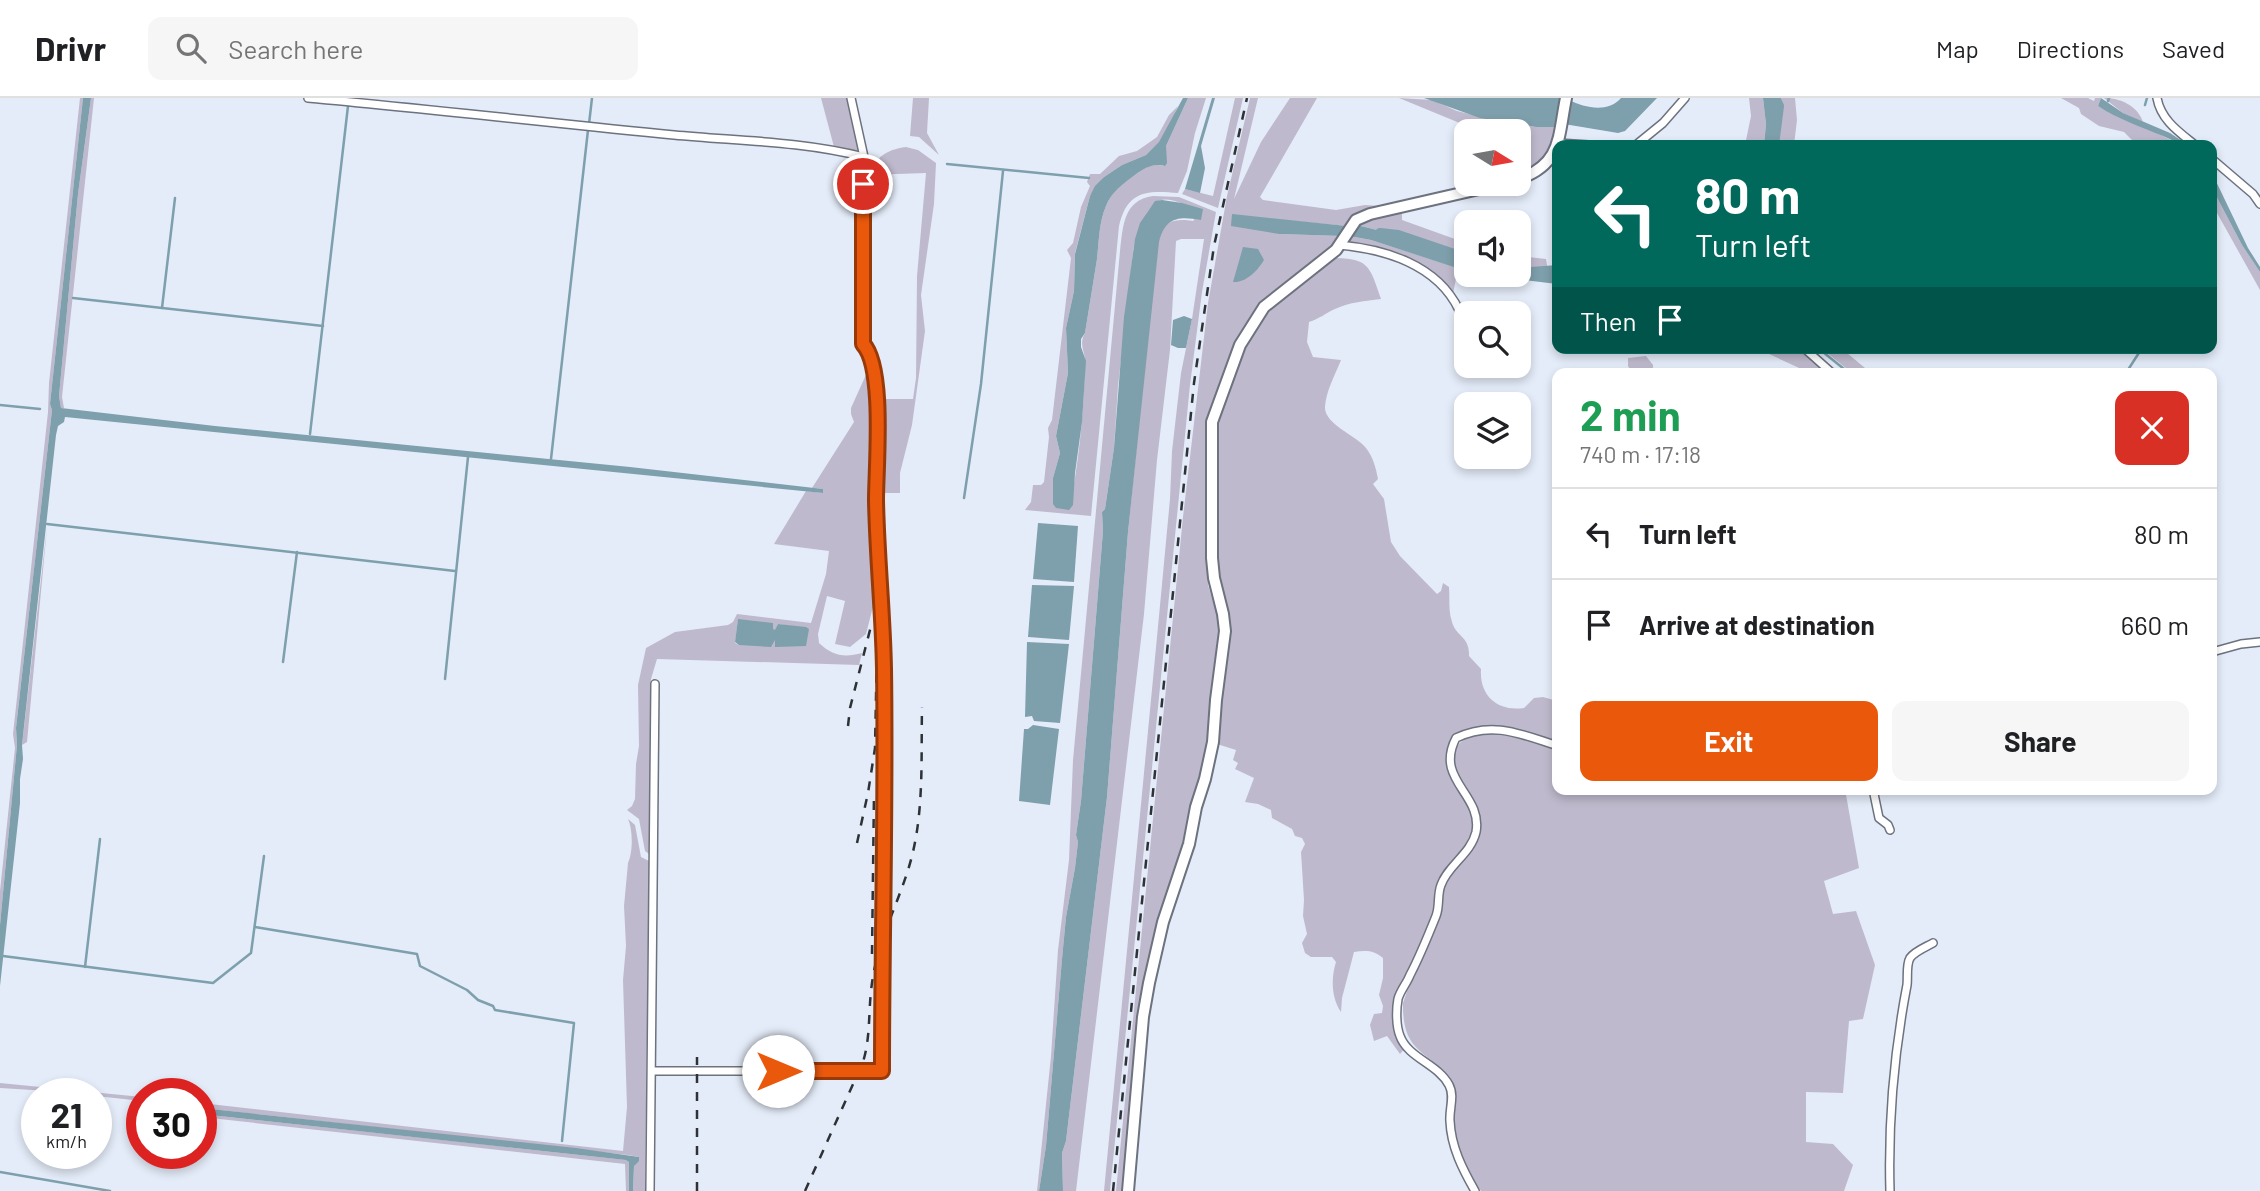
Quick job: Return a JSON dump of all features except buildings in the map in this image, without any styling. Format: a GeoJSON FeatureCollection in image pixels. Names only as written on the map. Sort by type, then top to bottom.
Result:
{"type":"FeatureCollection","features":[{"type":"Feature","properties":{"kind":"main road"},"geometry":{"type":"LineString","coordinates":[[1558,140],[1566,98]]}},
{"type":"Feature","properties":{"kind":"main road"},"geometry":{"type":"LineString","coordinates":[[1531,174],[1546,165],[1552,156]]}},
{"type":"Feature","properties":{"kind":"main road"},"geometry":{"type":"LineString","coordinates":[[1128,1191],[1143,1017],[1149,983],[1163,922],[1189,844],[1210,756],[1224,654],[1223,614],[1212,558],[1212,422],[1233,360],[1256,319],[1275,297],[1329,256],[1360,217],[1454,195]]}},
{"type":"Feature","properties":{"kind":"street"},"geometry":{"type":"LineString","coordinates":[[308,98],[820,148],[864,157]]}},
{"type":"Feature","properties":{"kind":"street"},"geometry":{"type":"LineString","coordinates":[[652,1071],[882,1071],[884,667],[876,501],[877,405],[871,359],[863,344],[864,157],[851,98]]}},
{"type":"Feature","properties":{"kind":"street"},"geometry":{"type":"LineString","coordinates":[[1642,140],[1663,123],[1685,98]]}},
{"type":"Feature","properties":{"kind":"street"},"geometry":{"type":"LineString","coordinates":[[2157,98],[2159,108],[2169,123],[2189,140]]}},
{"type":"Feature","properties":{"kind":"street"},"geometry":{"type":"LineString","coordinates":[[2217,163],[2253,194],[2260,204]]}},
{"type":"Feature","properties":{"kind":"street"},"geometry":{"type":"LineString","coordinates":[[1343,241],[1409,261],[1434,280],[1454,303]]}},
{"type":"Feature","properties":{"kind":"street"},"geometry":{"type":"LineString","coordinates":[[1811,354],[1826,368]]}},
{"type":"Feature","properties":{"kind":"street"},"geometry":{"type":"LineString","coordinates":[[2217,650],[2226,646],[2260,642]]}},
{"type":"Feature","properties":{"kind":"street"},"geometry":{"type":"LineString","coordinates":[[650,1191],[655,684]]}},
{"type":"Feature","properties":{"kind":"street"},"geometry":{"type":"LineString","coordinates":[[1475,1191],[1460,1162],[1451,1132],[1451,1087],[1439,1072],[1403,1042],[1398,1029],[1398,998],[1435,919],[1441,885],[1464,856],[1475,835],[1476,818],[1473,808],[1452,772],[1450,756],[1456,738],[1475,732],[1507,730],[1552,744]]}},
{"type":"Feature","properties":{"kind":"street"},"geometry":{"type":"LineString","coordinates":[[1874,795],[1879,818],[1888,825],[1889,830]]}},
{"type":"Feature","properties":{"kind":"street"},"geometry":{"type":"LineString","coordinates":[[1891,1191],[1891,1092],[1908,963],[1917,952],[1933,943]]}},
{"type":"Feature","properties":{"kind":"shaded area"},"geometry":{"type":"Polygon","coordinates":[[[80,98],[83,98],[50,404],[52,410],[16,728],[17,745],[0,925],[0,891],[15,748],[13,734],[80,98]]]}},
{"type":"Feature","properties":{"kind":"shaded area"},"geometry":{"type":"Polygon","coordinates":[[[91,98],[94,98],[62,397],[64,408],[61,408],[59,396],[78,194],[91,98]]]}},
{"type":"Feature","properties":{"kind":"shaded area"},"geometry":{"type":"Polygon","coordinates":[[[821,98],[847,98],[861,151],[834,147],[821,98]]]}},
{"type":"Feature","properties":{"kind":"shaded area"},"geometry":{"type":"Polygon","coordinates":[[[913,98],[929,98],[927,133],[939,155],[919,137],[910,136],[913,98]]]}},
{"type":"Feature","properties":{"kind":"shaded area"},"geometry":{"type":"Polygon","coordinates":[[[1188,98],[1206,98],[1187,171],[1178,193],[1156,192],[1140,195],[1127,206],[1119,226],[1091,516],[1025,510],[1031,502],[1033,485],[1041,485],[1044,482],[1048,428],[1052,420],[1071,258],[1067,250],[1073,243],[1081,207],[1090,186],[1087,182],[1090,174],[1100,174],[1119,156],[1137,151],[1157,137],[1169,115],[1178,106],[1160,142],[1146,155],[1122,165],[1104,177],[1090,196],[1075,253],[1074,291],[1066,328],[1068,373],[1056,436],[1060,453],[1053,478],[1053,504],[1073,490],[1084,396],[1085,360],[1082,341],[1104,212],[1111,196],[1126,181],[1149,167],[1164,166],[1166,146],[1188,98]]]}},
{"type":"Feature","properties":{"kind":"shaded area"},"geometry":{"type":"Polygon","coordinates":[[[1235,98],[1243,98],[1218,208],[1182,194],[1185,189],[1213,196],[1235,98]]]}},
{"type":"Feature","properties":{"kind":"shaded area"},"geometry":{"type":"Polygon","coordinates":[[[1250,98],[1258,98],[1234,199],[1261,142],[1290,98],[1317,98],[1260,197],[1263,200],[1336,210],[1365,205],[1381,206],[1347,226],[1232,215],[1279,234],[1342,236],[1259,308],[1209,425],[1206,452],[1208,585],[1219,622],[1220,643],[1212,726],[1185,845],[1163,909],[1124,1191],[1116,1191],[1183,517],[1208,303],[1227,196],[1250,98]]]}},
{"type":"Feature","properties":{"kind":"shaded area"},"geometry":{"type":"Polygon","coordinates":[[[1399,98],[1432,100],[1457,111],[1490,119],[1454,121],[1399,98]]]}},
{"type":"Feature","properties":{"kind":"shaded area"},"geometry":{"type":"Polygon","coordinates":[[[1749,98],[1763,98],[1764,140],[1746,140],[1751,116],[1749,98]]]}},
{"type":"Feature","properties":{"kind":"shaded area"},"geometry":{"type":"Polygon","coordinates":[[[1775,98],[1795,98],[1797,120],[1795,140],[1779,138],[1775,98]]]}},
{"type":"Feature","properties":{"kind":"shaded area"},"geometry":{"type":"Polygon","coordinates":[[[2061,98],[2088,98],[2094,101],[2095,98],[2101,98],[2098,106],[2170,140],[2132,140],[2124,132],[2099,126],[2081,114],[2079,108],[2061,98]]]}},
{"type":"Feature","properties":{"kind":"shaded area"},"geometry":{"type":"Polygon","coordinates":[[[2104,98],[2127,104],[2137,111],[2143,122],[2123,113],[2104,98]]]}},
{"type":"Feature","properties":{"kind":"shaded area"},"geometry":{"type":"Polygon","coordinates":[[[1531,126],[1558,127],[1556,140],[1552,140],[1552,149],[1542,165],[1531,170],[1531,126]]]}},
{"type":"Feature","properties":{"kind":"shaded area"},"geometry":{"type":"Polygon","coordinates":[[[906,147],[918,150],[936,163],[934,204],[921,295],[925,331],[912,425],[900,473],[900,493],[879,493],[882,399],[913,399],[916,378],[917,276],[926,173],[868,175],[882,155],[906,147]]]}},
{"type":"Feature","properties":{"kind":"shaded area"},"geometry":{"type":"Polygon","coordinates":[[[1153,196],[1179,197],[1216,212],[1190,385],[1110,1191],[1104,1191],[1170,499],[1172,451],[1181,373],[1204,239],[1176,241],[1170,350],[1157,460],[1144,614],[1076,1191],[1063,1191],[1062,1153],[1066,1141],[1107,797],[1128,532],[1159,238],[1166,225],[1181,220],[1193,221],[1202,209],[1168,200],[1155,203],[1149,210],[1134,249],[1118,386],[1114,448],[1105,509],[1102,512],[1103,531],[1076,835],[1078,842],[1066,917],[1046,1146],[1037,1191],[1051,1056],[1058,950],[1069,860],[1073,760],[1121,242],[1130,209],[1143,199],[1153,196]]]}},
{"type":"Feature","properties":{"kind":"shaded area"},"geometry":{"type":"Polygon","coordinates":[[[2217,198],[2260,272],[2260,290],[2217,213],[2217,198]]]}},
{"type":"Feature","properties":{"kind":"shaded area"},"geometry":{"type":"Polygon","coordinates":[[[1402,211],[1402,220],[1454,239],[1454,253],[1421,241],[1357,225],[1363,219],[1402,211]]]}},
{"type":"Feature","properties":{"kind":"shaded area"},"geometry":{"type":"Polygon","coordinates":[[[1349,236],[1371,240],[1454,267],[1453,294],[1407,258],[1384,250],[1344,243],[1349,236]]]}},
{"type":"Feature","properties":{"kind":"shaded area"},"geometry":{"type":"Polygon","coordinates":[[[1531,257],[1546,259],[1548,271],[1531,268],[1531,257]]]}},
{"type":"Feature","properties":{"kind":"shaded area"},"geometry":{"type":"Polygon","coordinates":[[[1329,258],[1352,259],[1366,265],[1381,299],[1346,305],[1309,322],[1307,342],[1313,357],[1341,360],[1327,395],[1326,413],[1335,424],[1362,443],[1371,455],[1378,479],[1373,484],[1384,499],[1391,542],[1400,556],[1437,594],[1443,583],[1449,587],[1452,622],[1467,644],[1469,656],[1481,669],[1481,679],[1487,694],[1498,705],[1515,709],[1524,708],[1534,698],[1552,700],[1552,743],[1507,729],[1456,737],[1449,756],[1472,808],[1474,834],[1445,876],[1437,911],[1397,997],[1396,1018],[1406,1047],[1400,1054],[1387,1036],[1374,1041],[1370,1025],[1374,1014],[1382,1013],[1383,1006],[1379,995],[1383,978],[1383,958],[1369,951],[1354,952],[1341,1012],[1333,987],[1336,962],[1332,957],[1311,957],[1305,953],[1302,943],[1307,934],[1303,916],[1301,852],[1305,844],[1302,838],[1295,836],[1292,829],[1272,818],[1271,810],[1245,802],[1254,778],[1235,769],[1238,763],[1233,760],[1236,750],[1217,744],[1228,641],[1217,581],[1214,429],[1237,355],[1268,306],[1329,258]]]}},
{"type":"Feature","properties":{"kind":"shaded area"},"geometry":{"type":"Polygon","coordinates":[[[1769,354],[1804,354],[1822,368],[1799,368],[1769,354]]]}},
{"type":"Feature","properties":{"kind":"shaded area"},"geometry":{"type":"Polygon","coordinates":[[[1828,354],[1848,354],[1865,368],[1846,368],[1828,354]]]}},
{"type":"Feature","properties":{"kind":"shaded area"},"geometry":{"type":"Polygon","coordinates":[[[1646,356],[1653,368],[1629,368],[1628,358],[1646,356]]]}},
{"type":"Feature","properties":{"kind":"shaded area"},"geometry":{"type":"Polygon","coordinates":[[[869,368],[873,406],[876,595],[866,634],[850,647],[835,644],[845,601],[827,596],[818,634],[819,643],[829,651],[844,655],[862,653],[859,665],[657,659],[651,679],[649,854],[645,851],[639,819],[627,810],[635,799],[639,746],[638,685],[646,648],[675,632],[728,625],[737,614],[811,623],[826,574],[829,551],[774,544],[806,491],[823,493],[823,489],[812,488],[854,422],[851,408],[869,368]],[[738,620],[735,643],[739,645],[775,640],[775,647],[809,629],[778,624],[776,630],[773,630],[773,626],[738,620]]]}},
{"type":"Feature","properties":{"kind":"shaded area"},"geometry":{"type":"Polygon","coordinates":[[[47,527],[27,742],[22,745],[47,527]]]}},
{"type":"Feature","properties":{"kind":"shaded area"},"geometry":{"type":"Polygon","coordinates":[[[1482,735],[1520,735],[1552,747],[1552,795],[1846,795],[1859,868],[1824,881],[1833,914],[1856,911],[1875,965],[1863,1019],[1849,1021],[1843,1093],[1806,1092],[1806,1142],[1833,1144],[1853,1165],[1844,1191],[1481,1191],[1466,1166],[1455,1139],[1455,1087],[1446,1074],[1413,1044],[1404,1021],[1403,1003],[1443,887],[1479,827],[1465,797],[1454,761],[1455,751],[1463,740],[1482,735]]]}},
{"type":"Feature","properties":{"kind":"shaded area"},"geometry":{"type":"Polygon","coordinates":[[[628,819],[635,825],[641,857],[649,861],[645,1191],[633,1191],[634,1166],[639,1157],[217,1110],[217,1105],[623,1151],[627,1107],[623,980],[626,946],[624,906],[631,853],[631,829],[628,819]]]}},
{"type":"Feature","properties":{"kind":"shaded area"},"geometry":{"type":"Polygon","coordinates":[[[0,1083],[21,1085],[21,1089],[0,1088],[0,1083]]]}},
{"type":"Feature","properties":{"kind":"shaded area"},"geometry":{"type":"Polygon","coordinates":[[[112,1094],[126,1095],[126,1099],[112,1098],[112,1094]]]}},
{"type":"Feature","properties":{"kind":"shaded area"},"geometry":{"type":"Polygon","coordinates":[[[217,1116],[627,1160],[629,1191],[626,1191],[625,1164],[217,1119],[217,1116]]]}},
{"type":"Feature","properties":{"kind":"water"},"geometry":{"type":"Polygon","coordinates":[[[83,98],[91,98],[78,194],[59,396],[61,408],[630,467],[823,489],[823,493],[65,417],[64,422],[58,426],[56,435],[22,745],[20,803],[0,986],[0,925],[17,745],[16,728],[52,410],[50,404],[83,98]]]}},
{"type":"Feature","properties":{"kind":"water"},"geometry":{"type":"Polygon","coordinates":[[[1183,98],[1188,98],[1166,146],[1165,166],[1149,167],[1127,181],[1111,196],[1104,212],[1085,333],[1081,339],[1086,361],[1073,505],[1069,510],[1056,508],[1053,504],[1053,478],[1060,453],[1056,436],[1068,373],[1066,328],[1074,291],[1075,254],[1090,196],[1104,177],[1122,165],[1146,155],[1159,142],[1183,98]]]}},
{"type":"Feature","properties":{"kind":"water"},"geometry":{"type":"Polygon","coordinates":[[[1212,98],[1215,98],[1201,146],[1205,168],[1200,193],[1185,189],[1212,98]]]}},
{"type":"Feature","properties":{"kind":"water"},"geometry":{"type":"Polygon","coordinates":[[[1424,98],[1564,98],[1558,127],[1531,126],[1531,119],[1480,118],[1424,98]]]}},
{"type":"Feature","properties":{"kind":"water"},"geometry":{"type":"Polygon","coordinates":[[[1621,98],[1657,98],[1625,131],[1618,133],[1564,124],[1569,100],[1596,108],[1610,106],[1621,98]]]}},
{"type":"Feature","properties":{"kind":"water"},"geometry":{"type":"Polygon","coordinates":[[[1763,98],[1775,98],[1780,124],[1778,140],[1764,140],[1763,98]]]}},
{"type":"Feature","properties":{"kind":"water"},"geometry":{"type":"Polygon","coordinates":[[[2101,98],[2123,113],[2180,140],[2171,140],[2098,106],[2101,98]]]}},
{"type":"Feature","properties":{"kind":"water"},"geometry":{"type":"Polygon","coordinates":[[[2217,183],[2260,267],[2260,272],[2217,198],[2217,183]]]}},
{"type":"Feature","properties":{"kind":"water"},"geometry":{"type":"Polygon","coordinates":[[[1162,200],[1203,209],[1201,220],[1186,218],[1169,223],[1159,242],[1128,532],[1107,797],[1066,1141],[1062,1153],[1063,1191],[1039,1191],[1046,1146],[1066,917],[1078,842],[1076,835],[1103,531],[1102,512],[1105,509],[1114,448],[1124,317],[1135,239],[1140,223],[1155,201],[1162,200]]]}},
{"type":"Feature","properties":{"kind":"water"},"geometry":{"type":"Polygon","coordinates":[[[1232,214],[1347,226],[1342,236],[1279,234],[1231,226],[1232,214]]]}},
{"type":"Feature","properties":{"kind":"water"},"geometry":{"type":"Polygon","coordinates":[[[1357,225],[1421,241],[1454,253],[1454,267],[1371,240],[1349,236],[1357,225]]]}},
{"type":"Feature","properties":{"kind":"water"},"geometry":{"type":"Polygon","coordinates":[[[1243,247],[1258,249],[1264,260],[1247,278],[1233,282],[1243,247]]]}},
{"type":"Feature","properties":{"kind":"water"},"geometry":{"type":"Polygon","coordinates":[[[1531,268],[1552,271],[1552,283],[1531,281],[1531,268]]]}},
{"type":"Feature","properties":{"kind":"water"},"geometry":{"type":"Polygon","coordinates":[[[1184,316],[1192,319],[1186,348],[1178,348],[1171,345],[1173,320],[1184,316]]]}},
{"type":"Feature","properties":{"kind":"water"},"geometry":{"type":"Polygon","coordinates":[[[1038,523],[1078,526],[1074,582],[1033,579],[1038,523]]]}},
{"type":"Feature","properties":{"kind":"water"},"geometry":{"type":"Polygon","coordinates":[[[1032,585],[1074,586],[1069,640],[1028,637],[1032,585]]]}},
{"type":"Feature","properties":{"kind":"water"},"geometry":{"type":"Polygon","coordinates":[[[738,619],[773,623],[775,630],[778,624],[806,627],[809,629],[806,646],[775,647],[775,640],[771,647],[739,645],[735,642],[738,619]]]}},
{"type":"Feature","properties":{"kind":"water"},"geometry":{"type":"Polygon","coordinates":[[[1027,642],[1069,644],[1060,723],[1034,721],[1032,716],[1025,717],[1027,642]]]}},
{"type":"Feature","properties":{"kind":"water"},"geometry":{"type":"Polygon","coordinates":[[[1033,725],[1059,729],[1050,805],[1019,801],[1024,729],[1033,725]]]}},
{"type":"Feature","properties":{"kind":"water"},"geometry":{"type":"Polygon","coordinates":[[[217,1110],[639,1157],[634,1166],[633,1191],[629,1191],[629,1162],[217,1116],[217,1110]]]}},
{"type":"Feature","properties":{"kind":"waterway"},"geometry":{"type":"LineString","coordinates":[[589,124],[592,98]]}},
{"type":"Feature","properties":{"kind":"waterway"},"geometry":{"type":"LineString","coordinates":[[1775,98],[1779,106],[1775,140]]}},
{"type":"Feature","properties":{"kind":"waterway"},"geometry":{"type":"LineString","coordinates":[[2145,105],[2147,98]]}},
{"type":"Feature","properties":{"kind":"waterway"},"geometry":{"type":"LineString","coordinates":[[310,434],[348,106]]}},
{"type":"Feature","properties":{"kind":"waterway"},"geometry":{"type":"LineString","coordinates":[[551,459],[588,130]]}},
{"type":"Feature","properties":{"kind":"waterway"},"geometry":{"type":"LineString","coordinates":[[947,164],[1089,178]]}},
{"type":"Feature","properties":{"kind":"waterway"},"geometry":{"type":"LineString","coordinates":[[964,498],[981,384],[1003,171]]}},
{"type":"Feature","properties":{"kind":"waterway"},"geometry":{"type":"LineString","coordinates":[[162,308],[175,198]]}},
{"type":"Feature","properties":{"kind":"waterway"},"geometry":{"type":"LineString","coordinates":[[1380,233],[1398,235],[1454,254]]}},
{"type":"Feature","properties":{"kind":"waterway"},"geometry":{"type":"LineString","coordinates":[[1531,272],[1552,270]]}},
{"type":"Feature","properties":{"kind":"waterway"},"geometry":{"type":"LineString","coordinates":[[73,298],[323,326]]}},
{"type":"Feature","properties":{"kind":"waterway"},"geometry":{"type":"LineString","coordinates":[[1825,354],[1843,368]]}},
{"type":"Feature","properties":{"kind":"waterway"},"geometry":{"type":"LineString","coordinates":[[2129,368],[2138,354]]}},
{"type":"Feature","properties":{"kind":"waterway"},"geometry":{"type":"LineString","coordinates":[[0,405],[40,409]]}},
{"type":"Feature","properties":{"kind":"waterway"},"geometry":{"type":"LineString","coordinates":[[445,679],[468,457]]}},
{"type":"Feature","properties":{"kind":"waterway"},"geometry":{"type":"LineString","coordinates":[[47,524],[455,571]]}},
{"type":"Feature","properties":{"kind":"waterway"},"geometry":{"type":"LineString","coordinates":[[283,662],[297,552]]}},
{"type":"Feature","properties":{"kind":"waterway"},"geometry":{"type":"LineString","coordinates":[[85,967],[100,839]]}},
{"type":"Feature","properties":{"kind":"waterway"},"geometry":{"type":"LineString","coordinates":[[3,956],[213,983],[251,953],[264,856]]}},
{"type":"Feature","properties":{"kind":"waterway"},"geometry":{"type":"LineString","coordinates":[[255,927],[417,954],[420,966],[467,990],[495,1010],[574,1023],[562,1141]]}},
{"type":"Feature","properties":{"kind":"waterway"},"geometry":{"type":"LineString","coordinates":[[0,1172],[110,1191]]}},
{"type":"Feature","properties":{"kind":"railway"},"geometry":{"type":"LineString","coordinates":[[1113,1191],[1194,383],[1214,246],[1247,98]]}},
{"type":"Feature","properties":{"kind":"railway"},"geometry":{"type":"LineString","coordinates":[[876,602],[877,532]]}},
{"type":"Feature","properties":{"kind":"railway"},"geometry":{"type":"LineString","coordinates":[[857,843],[875,748],[878,595]]}},
{"type":"Feature","properties":{"kind":"railway"},"geometry":{"type":"LineString","coordinates":[[848,726],[871,626]]}},
{"type":"Feature","properties":{"kind":"railway"},"geometry":{"type":"LineString","coordinates":[[805,1191],[866,1052],[875,966],[916,838],[921,782],[922,707]]}},
{"type":"Feature","properties":{"kind":"railway"},"geometry":{"type":"LineString","coordinates":[[872,954],[874,793]]}},
{"type":"Feature","properties":{"kind":"railway"},"geometry":{"type":"LineString","coordinates":[[697,1057],[697,1191]]}},
{"type":"Feature","properties":{"kind":"route"},"geometry":{"type":"LineString","coordinates":[[778,1071],[882,1071],[884,667],[876,501],[877,405],[871,359],[863,344],[863,184]]}}]}
